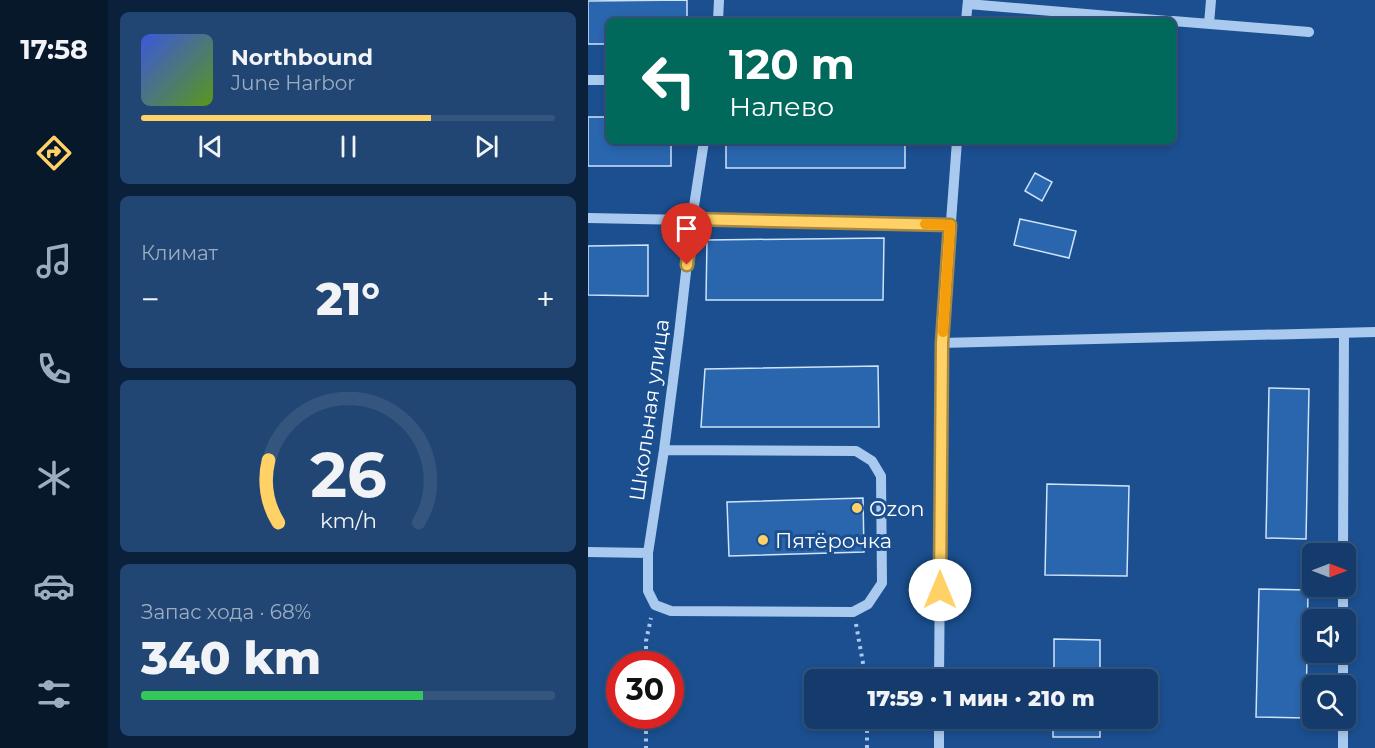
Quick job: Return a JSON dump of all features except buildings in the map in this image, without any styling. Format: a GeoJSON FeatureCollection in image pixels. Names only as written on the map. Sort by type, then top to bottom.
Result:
{"type":"FeatureCollection","features":[{"type":"Feature","properties":{"kind":"street"},"geometry":{"type":"LineString","coordinates":[[718,18],[719,0]]}},
{"type":"Feature","properties":{"kind":"street"},"geometry":{"type":"LineString","coordinates":[[1209,24],[1211,0]]}},
{"type":"Feature","properties":{"kind":"street"},"geometry":{"type":"LineString","coordinates":[[966,18],[968,2],[1136,18]]}},
{"type":"Feature","properties":{"kind":"street"},"geometry":{"type":"LineString","coordinates":[[1176,21],[1309,32]]}},
{"type":"Feature","properties":{"kind":"street"},"geometry":{"type":"LineString","coordinates":[[588,80],[606,80]]}},
{"type":"Feature","properties":{"kind":"street","name":"Школьная улица"},"geometry":{"type":"LineString","coordinates":[[655,604],[648,591],[648,553],[664,450],[692,219],[704,144]]}},
{"type":"Feature","properties":{"kind":"street"},"geometry":{"type":"LineString","coordinates":[[939,669],[942,343],[957,144]]}},
{"type":"Feature","properties":{"kind":"street"},"geometry":{"type":"LineString","coordinates":[[588,218],[950,225]]}},
{"type":"Feature","properties":{"kind":"street"},"geometry":{"type":"LineString","coordinates":[[942,343],[1375,332]]}},
{"type":"Feature","properties":{"kind":"street"},"geometry":{"type":"LineString","coordinates":[[1343,543],[1344,333]]}},
{"type":"Feature","properties":{"kind":"street"},"geometry":{"type":"LineString","coordinates":[[655,604],[671,611],[853,612],[868,604],[882,583],[880,476],[872,461],[856,451],[664,450]]}},
{"type":"Feature","properties":{"kind":"street"},"geometry":{"type":"LineString","coordinates":[[588,552],[648,553]]}},
{"type":"Feature","properties":{"kind":"street"},"geometry":{"type":"LineString","coordinates":[[939,729],[939,748]]}},
{"type":"Feature","properties":{"kind":"street"},"geometry":{"type":"LineString","coordinates":[[1343,729],[1343,748]]}},
{"type":"Feature","properties":{"kind":"path"},"geometry":{"type":"LineString","coordinates":[[646,651],[646,641],[655,604]]}},
{"type":"Feature","properties":{"kind":"path"},"geometry":{"type":"LineString","coordinates":[[853,612],[864,669]]}},
{"type":"Feature","properties":{"kind":"path"},"geometry":{"type":"LineString","coordinates":[[646,729],[646,748]]}},
{"type":"Feature","properties":{"kind":"path"},"geometry":{"type":"LineString","coordinates":[[867,729],[867,748]]}},
{"type":"Feature","properties":{"kind":"slow traffic"},"geometry":{"type":"LineString","coordinates":[[925,224],[950,225],[943,332]]}},
{"type":"Feature","properties":{"kind":"place","name":"Ozon"},"geometry":{"type":"Point","coordinates":[857,508]}},
{"type":"Feature","properties":{"kind":"place","name":"Пятёрочка"},"geometry":{"type":"Point","coordinates":[763,540]}},
{"type":"Feature","properties":{"kind":"route"},"geometry":{"type":"LineString","coordinates":[[687,265],[692,219],[950,225],[942,343],[940,590]]}}]}
